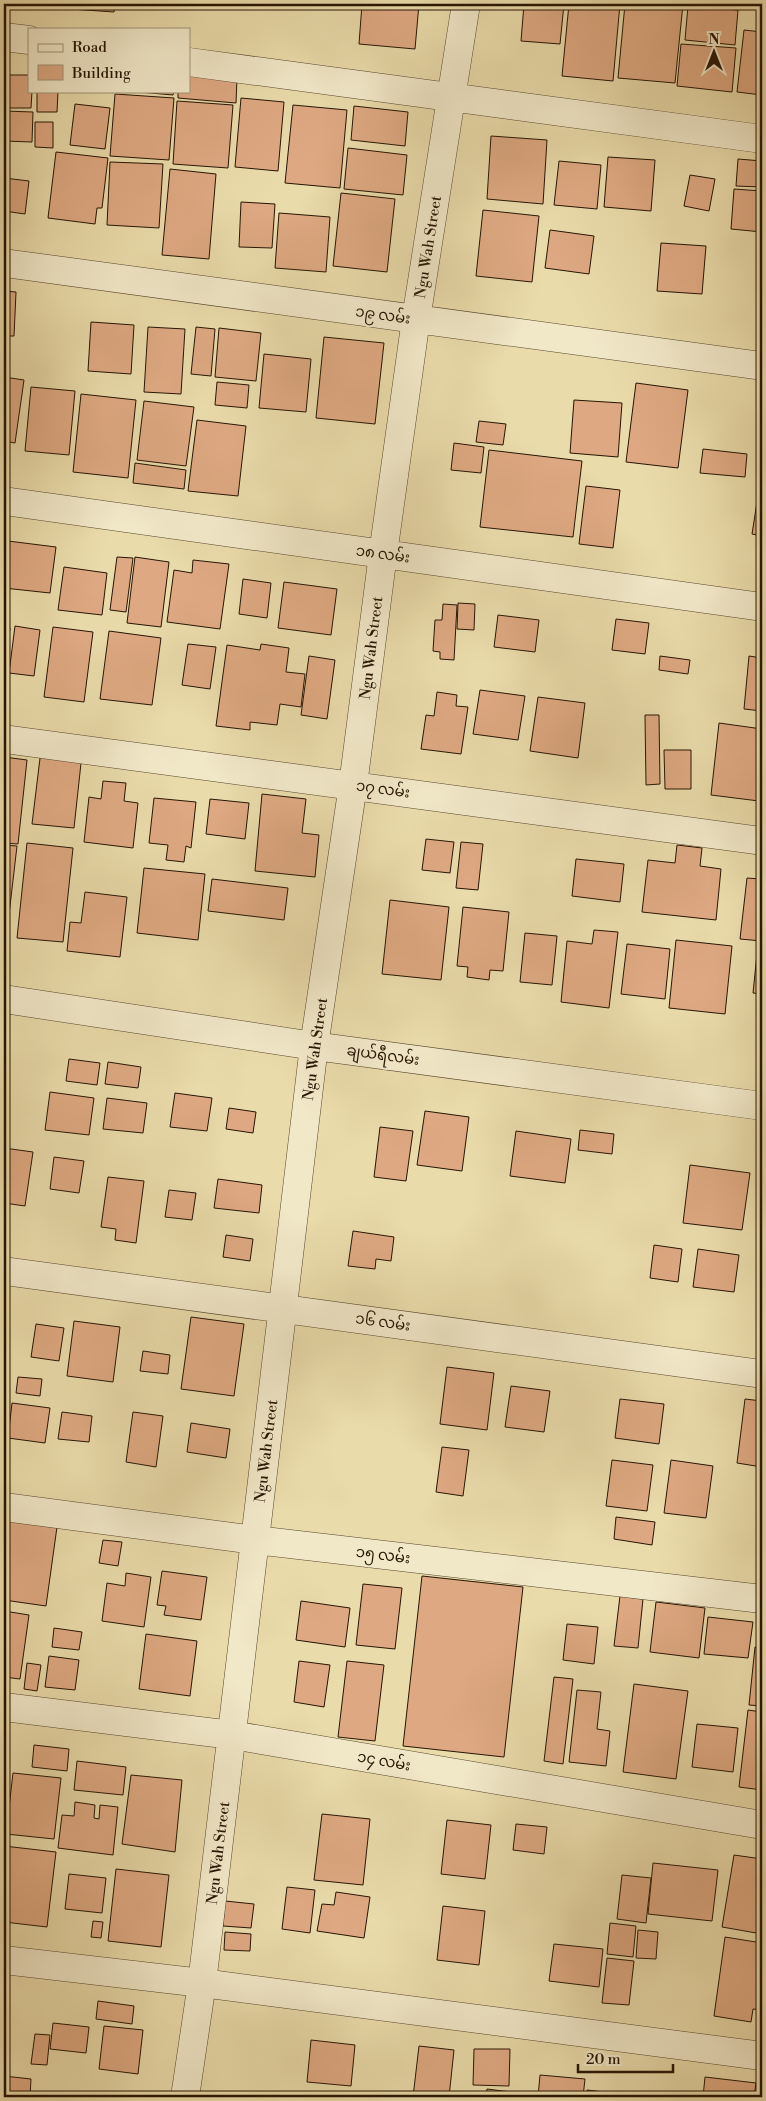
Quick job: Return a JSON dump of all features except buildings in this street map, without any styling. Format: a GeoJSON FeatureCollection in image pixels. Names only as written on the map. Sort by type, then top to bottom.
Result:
{"type":"FeatureCollection","features":[{"type":"Feature","properties":{"kind":"street","name":"Ngu Wah Street"},"geometry":{"type":"LineString","coordinates":[[185,2097],[202,1983],[314,1046],[353,785],[416,320],[466,4]]}},
{"type":"Feature","properties":{"kind":"street"},"geometry":{"type":"LineString","coordinates":[[4,37],[28,40]]}},
{"type":"Feature","properties":{"kind":"street"},"geometry":{"type":"LineString","coordinates":[[190,62],[762,139]]}},
{"type":"Feature","properties":{"kind":"street","name":"၁၉ လမ်း"},"geometry":{"type":"LineString","coordinates":[[4,264],[762,366]]}},
{"type":"Feature","properties":{"kind":"street","name":"၁၈ လမ်း"},"geometry":{"type":"LineString","coordinates":[[4,501],[762,607]]}},
{"type":"Feature","properties":{"kind":"street","name":"၁၇ လမ်း"},"geometry":{"type":"LineString","coordinates":[[4,739],[762,841]]}},
{"type":"Feature","properties":{"kind":"street","name":"ချယ်ရီလမ်း"},"geometry":{"type":"LineString","coordinates":[[4,999],[314,1046],[762,1106]]}},
{"type":"Feature","properties":{"kind":"street","name":"၁၆ လမ်း"},"geometry":{"type":"LineString","coordinates":[[4,1270],[762,1374]]}},
{"type":"Feature","properties":{"kind":"street","name":"၁၅ လမ်း"},"geometry":{"type":"LineString","coordinates":[[4,1506],[255,1540],[762,1599]]}},
{"type":"Feature","properties":{"kind":"street","name":"၁၄ လမ်း"},"geometry":{"type":"LineString","coordinates":[[4,1707],[232,1735],[762,1825]]}},
{"type":"Feature","properties":{"kind":"street"},"geometry":{"type":"LineString","coordinates":[[4,1960],[202,1983],[762,2056]]}}]}
